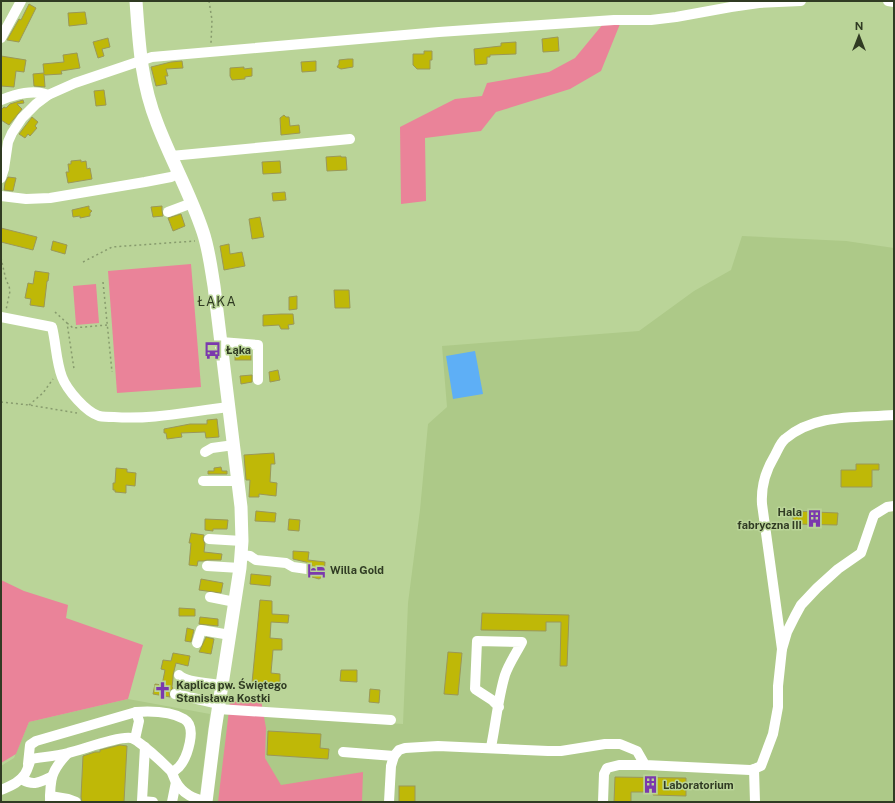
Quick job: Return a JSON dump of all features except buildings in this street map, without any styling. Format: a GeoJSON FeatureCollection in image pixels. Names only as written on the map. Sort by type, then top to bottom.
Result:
{"type":"FeatureCollection","features":[{"type":"Feature","properties":{"kind":"main road"},"geometry":{"type":"LineString","coordinates":[[137,1],[140,60],[149,100],[178,174],[192,203],[209,252],[238,481],[242,541],[241,562],[206,802]]}},
{"type":"Feature","properties":{"kind":"street"},"geometry":{"type":"LineString","coordinates":[[1,38],[21,1]]}},
{"type":"Feature","properties":{"kind":"street"},"geometry":{"type":"LineString","coordinates":[[1,178],[4,169],[8,142],[18,124],[28,112],[48,95],[75,83],[140,60],[210,52],[447,31],[614,20],[676,18],[732,4],[800,1]]}},
{"type":"Feature","properties":{"kind":"street"},"geometry":{"type":"LineString","coordinates":[[888,1],[894,2]]}},
{"type":"Feature","properties":{"kind":"street"},"geometry":{"type":"LineString","coordinates":[[1,100],[32,92],[48,95]]}},
{"type":"Feature","properties":{"kind":"street"},"geometry":{"type":"LineString","coordinates":[[171,156],[350,139]]}},
{"type":"Feature","properties":{"kind":"street"},"geometry":{"type":"LineString","coordinates":[[1,142],[6,157]]}},
{"type":"Feature","properties":{"kind":"street"},"geometry":{"type":"LineString","coordinates":[[1,196],[26,199],[50,198],[145,182],[171,177],[178,174]]}},
{"type":"Feature","properties":{"kind":"street"},"geometry":{"type":"LineString","coordinates":[[168,212],[192,203]]}},
{"type":"Feature","properties":{"kind":"street"},"geometry":{"type":"LineString","coordinates":[[3,317],[52,326],[58,364],[65,382],[78,400],[99,416],[142,417],[229,407]]}},
{"type":"Feature","properties":{"kind":"street"},"geometry":{"type":"LineString","coordinates":[[221,342],[258,345],[258,380]]}},
{"type":"Feature","properties":{"kind":"street"},"geometry":{"type":"LineString","coordinates":[[782,649],[761,494],[764,478],[769,465],[784,440],[809,425],[822,420],[894,415]]}},
{"type":"Feature","properties":{"kind":"street"},"geometry":{"type":"LineString","coordinates":[[205,452],[212,448],[234,445]]}},
{"type":"Feature","properties":{"kind":"street"},"geometry":{"type":"LineString","coordinates":[[203,481],[238,481]]}},
{"type":"Feature","properties":{"kind":"street"},"geometry":{"type":"LineString","coordinates":[[603,802],[604,774],[607,768],[619,765],[750,770],[761,766],[773,734],[778,707],[778,686],[782,649],[787,632],[801,605],[833,574],[861,553],[874,515],[886,507],[894,506]]}},
{"type":"Feature","properties":{"kind":"street"},"geometry":{"type":"LineString","coordinates":[[209,539],[242,541]]}},
{"type":"Feature","properties":{"kind":"street"},"geometry":{"type":"LineString","coordinates":[[207,566],[241,562],[250,556],[256,560],[286,563],[293,567],[307,569]]}},
{"type":"Feature","properties":{"kind":"street"},"geometry":{"type":"LineString","coordinates":[[210,597],[235,602]]}},
{"type":"Feature","properties":{"kind":"street"},"geometry":{"type":"LineString","coordinates":[[197,644],[201,630],[230,635]]}},
{"type":"Feature","properties":{"kind":"street"},"geometry":{"type":"LineString","coordinates":[[492,748],[499,707],[501,689],[506,673],[522,642],[478,641],[475,689],[492,700],[499,707]]}},
{"type":"Feature","properties":{"kind":"street"},"geometry":{"type":"LineString","coordinates":[[179,675],[188,680],[222,685]]}},
{"type":"Feature","properties":{"kind":"street"},"geometry":{"type":"LineString","coordinates":[[175,694],[219,706],[391,720]]}},
{"type":"Feature","properties":{"kind":"street"},"geometry":{"type":"LineString","coordinates":[[1,790],[13,785],[21,779],[26,772],[30,745],[36,740],[136,712],[151,711],[167,714],[185,719],[190,725],[191,736],[187,754],[179,767],[172,772]]}},
{"type":"Feature","properties":{"kind":"street"},"geometry":{"type":"LineString","coordinates":[[135,739],[139,721],[136,712]]}},
{"type":"Feature","properties":{"kind":"street"},"geometry":{"type":"LineString","coordinates":[[28,765],[31,759],[67,754],[124,738],[135,739],[172,772],[176,782],[183,792],[196,799],[206,802]]}},
{"type":"Feature","properties":{"kind":"street"},"geometry":{"type":"LineString","coordinates":[[389,802],[391,766],[394,756],[399,750],[411,747],[438,746],[561,751],[606,744],[620,744],[637,751],[645,765]]}},
{"type":"Feature","properties":{"kind":"street"},"geometry":{"type":"LineString","coordinates":[[145,747],[142,801],[154,802]]}},
{"type":"Feature","properties":{"kind":"street"},"geometry":{"type":"LineString","coordinates":[[343,752],[394,756]]}},
{"type":"Feature","properties":{"kind":"street"},"geometry":{"type":"LineString","coordinates":[[67,754],[59,762],[51,777],[50,799],[64,798],[76,802]]}},
{"type":"Feature","properties":{"kind":"street"},"geometry":{"type":"LineString","coordinates":[[754,769],[755,802]]}},
{"type":"Feature","properties":{"kind":"street"},"geometry":{"type":"LineString","coordinates":[[21,779],[28,783],[37,784],[51,777]]}},
{"type":"Feature","properties":{"kind":"street"},"geometry":{"type":"LineString","coordinates":[[172,802],[176,782]]}},
{"type":"Feature","properties":{"kind":"path"},"geometry":{"type":"LineString","coordinates":[[209,1],[212,20],[210,52]]}},
{"type":"Feature","properties":{"kind":"path"},"geometry":{"type":"LineString","coordinates":[[83,262],[112,247],[197,241]]}},
{"type":"Feature","properties":{"kind":"path"},"geometry":{"type":"LineString","coordinates":[[1,258],[10,291],[3,317]]}},
{"type":"Feature","properties":{"kind":"path"},"geometry":{"type":"LineString","coordinates":[[103,282],[112,372]]}},
{"type":"Feature","properties":{"kind":"path"},"geometry":{"type":"LineString","coordinates":[[55,312],[72,328],[107,325]]}},
{"type":"Feature","properties":{"kind":"path"},"geometry":{"type":"LineString","coordinates":[[67,323],[74,369]]}},
{"type":"Feature","properties":{"kind":"path"},"geometry":{"type":"LineString","coordinates":[[28,405],[43,393],[54,378],[58,364]]}},
{"type":"Feature","properties":{"kind":"path"},"geometry":{"type":"LineString","coordinates":[[1,402],[81,414]]}},
{"type":"Feature","properties":{"kind":"shaded area"},"geometry":{"type":"Polygon","coordinates":[[[603,24],[620,24],[601,71],[570,89],[496,112],[481,131],[425,138],[426,201],[401,204],[400,127],[455,99],[482,96],[487,83],[549,72],[575,58],[603,24]]]}},
{"type":"Feature","properties":{"kind":"shaded area"},"geometry":{"type":"Polygon","coordinates":[[[742,236],[846,241],[894,248],[894,802],[212,802],[222,713],[403,724],[408,603],[420,510],[428,424],[447,407],[442,346],[639,331],[694,291],[731,270],[742,236]]]}},
{"type":"Feature","properties":{"kind":"shaded area"},"geometry":{"type":"Polygon","coordinates":[[[191,264],[201,387],[117,393],[108,271],[191,264]]]}},
{"type":"Feature","properties":{"kind":"shaded area"},"geometry":{"type":"Polygon","coordinates":[[[96,284],[99,323],[76,325],[73,286],[96,284]]]}},
{"type":"Feature","properties":{"kind":"shaded area"},"geometry":{"type":"Polygon","coordinates":[[[1,580],[24,591],[68,605],[66,618],[143,645],[128,699],[29,722],[16,754],[1,763],[1,580]]]}},
{"type":"Feature","properties":{"kind":"shaded area"},"geometry":{"type":"Polygon","coordinates":[[[128,699],[210,714],[199,802],[1,802],[1,766],[14,758],[29,722],[128,699]]]}},
{"type":"Feature","properties":{"kind":"shaded area"},"geometry":{"type":"Polygon","coordinates":[[[261,700],[266,728],[265,758],[281,785],[363,772],[362,802],[218,802],[230,702],[261,700]]]}},
{"type":"Feature","properties":{"kind":"water"},"geometry":{"type":"Polygon","coordinates":[[[475,351],[483,394],[453,399],[446,356],[475,351]]]}},
{"type":"Feature","properties":{"kind":"place","name":"Łąka"},"geometry":{"type":"Point","coordinates":[213,350]}},
{"type":"Feature","properties":{"kind":"place","name":"Hala fabryczna III"},"geometry":{"type":"Point","coordinates":[815,518]}},
{"type":"Feature","properties":{"kind":"place","name":"Willa Gold"},"geometry":{"type":"Point","coordinates":[317,570]}},
{"type":"Feature","properties":{"kind":"place","name":"Kaplica pw. Świętego Stanisława Kostki"},"geometry":{"type":"Point","coordinates":[163,691]}},
{"type":"Feature","properties":{"kind":"place","name":"Laboratorium"},"geometry":{"type":"Point","coordinates":[650,785]}},
{"type":"Feature","properties":{"kind":"district","name":"ŁĄKA"},"geometry":{"type":"Point","coordinates":[217,301]}}]}
